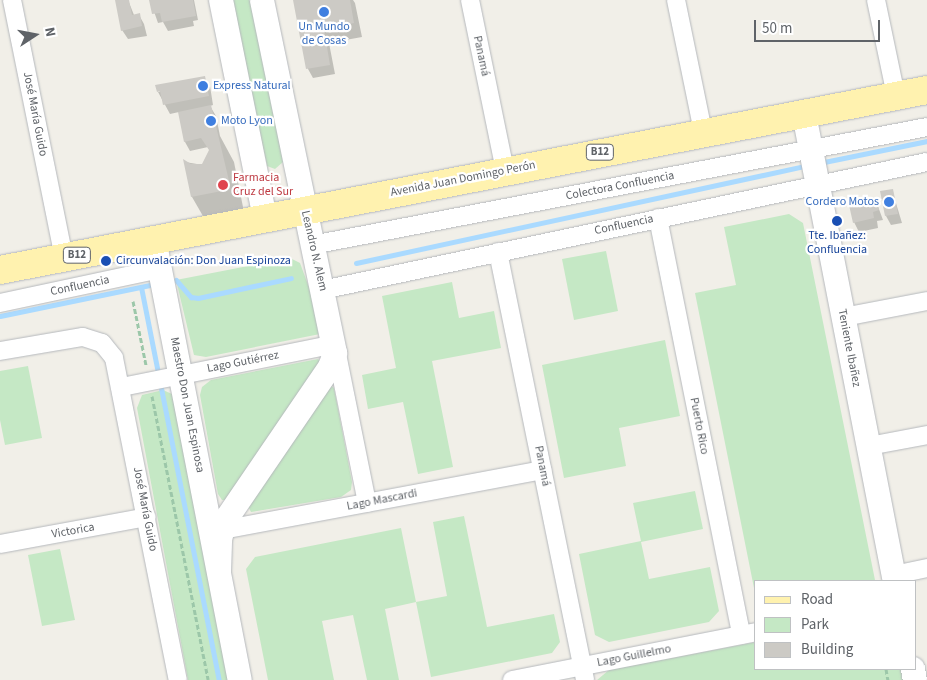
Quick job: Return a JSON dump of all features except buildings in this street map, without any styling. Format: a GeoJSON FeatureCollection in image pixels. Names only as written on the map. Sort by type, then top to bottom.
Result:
{"type":"FeatureCollection","features":[{"type":"Feature","properties":{"kind":"main road"},"geometry":{"type":"LineString","coordinates":[[222,0],[265,218]]}},
{"type":"Feature","properties":{"kind":"main road","name":"Leandro N. Alem"},"geometry":{"type":"LineString","coordinates":[[262,0],[304,210],[335,344]]}},
{"type":"Feature","properties":{"kind":"main road","name":"Avenida Juan Domingo Perón"},"geometry":{"type":"LineString","coordinates":[[0,270],[505,170],[927,90]]}},
{"type":"Feature","properties":{"kind":"main road","name":"Teniente Ibañez"},"geometry":{"type":"LineString","coordinates":[[804,114],[895,578]]}},
{"type":"Feature","properties":{"kind":"main road"},"geometry":{"type":"LineString","coordinates":[[255,166],[269,179],[281,179],[290,172],[294,158]]}},
{"type":"Feature","properties":{"kind":"main road","name":"Maestro Don Juan Espinosa"},"geometry":{"type":"LineString","coordinates":[[154,239],[160,269],[162,379],[219,571],[240,680]]}},
{"type":"Feature","properties":{"kind":"main road","name":"Maestro Don Juan Espinosa"},"geometry":{"type":"LineString","coordinates":[[219,571],[222,530],[332,362],[335,344]]}},
{"type":"Feature","properties":{"kind":"street","name":"José María Guido"},"geometry":{"type":"LineString","coordinates":[[12,0],[64,257]]}},
{"type":"Feature","properties":{"kind":"street","name":"Panamá"},"geometry":{"type":"LineString","coordinates":[[470,0],[505,170]]}},
{"type":"Feature","properties":{"kind":"street"},"geometry":{"type":"LineString","coordinates":[[676,0],[703,132]]}},
{"type":"Feature","properties":{"kind":"street"},"geometry":{"type":"LineString","coordinates":[[876,0],[896,96]]}},
{"type":"Feature","properties":{"kind":"street","name":"Colectora Confluencia"},"geometry":{"type":"LineString","coordinates":[[312,245],[927,128]]}},
{"type":"Feature","properties":{"kind":"street","name":"Confluencia"},"geometry":{"type":"LineString","coordinates":[[322,290],[927,162]]}},
{"type":"Feature","properties":{"kind":"street","name":"Puerto Rico"},"geometry":{"type":"LineString","coordinates":[[658,218],[748,634]]}},
{"type":"Feature","properties":{"kind":"street","name":"Panamá"},"geometry":{"type":"LineString","coordinates":[[498,252],[583,673]]}},
{"type":"Feature","properties":{"kind":"street","name":"Confluencia"},"geometry":{"type":"LineString","coordinates":[[0,303],[160,269]]}},
{"type":"Feature","properties":{"kind":"street"},"geometry":{"type":"LineString","coordinates":[[844,318],[927,301]]}},
{"type":"Feature","properties":{"kind":"street","name":"José María Guido"},"geometry":{"type":"LineString","coordinates":[[0,351],[76,337],[102,343],[114,358],[122,387],[178,680]]}},
{"type":"Feature","properties":{"kind":"street","name":"Lago Gutiérrez"},"geometry":{"type":"LineString","coordinates":[[122,387],[335,344]]}},
{"type":"Feature","properties":{"kind":"street","name":"Leandro N. Alem"},"geometry":{"type":"LineString","coordinates":[[335,344],[367,503]]}},
{"type":"Feature","properties":{"kind":"street"},"geometry":{"type":"LineString","coordinates":[[869,446],[927,435]]}},
{"type":"Feature","properties":{"kind":"street","name":"Lago Mascardi"},"geometry":{"type":"LineString","coordinates":[[222,530],[542,470]]}},
{"type":"Feature","properties":{"kind":"street","name":"Victorica"},"geometry":{"type":"LineString","coordinates":[[0,544],[147,517]]}},
{"type":"Feature","properties":{"kind":"street"},"geometry":{"type":"LineString","coordinates":[[895,578],[927,568]]}},
{"type":"Feature","properties":{"kind":"street","name":"Lago Guillelmo"},"geometry":{"type":"LineString","coordinates":[[512,680],[583,673],[748,634]]}},
{"type":"Feature","properties":{"kind":"path"},"geometry":{"type":"LineString","coordinates":[[134,301],[162,379],[208,680]]}},
{"type":"Feature","properties":{"kind":"green space"},"geometry":{"type":"Polygon","coordinates":[[[232,0],[254,0],[283,162],[275,169],[267,166],[232,0]]]}},
{"type":"Feature","properties":{"kind":"green space"},"geometry":{"type":"Polygon","coordinates":[[[789,214],[803,223],[875,580],[754,580],[754,588],[695,293],[736,285],[724,227],[789,214]]]}},
{"type":"Feature","properties":{"kind":"green space"},"geometry":{"type":"Polygon","coordinates":[[[606,251],[618,311],[574,320],[562,259],[606,251]]]}},
{"type":"Feature","properties":{"kind":"green space"},"geometry":{"type":"Polygon","coordinates":[[[290,258],[300,263],[318,312],[320,334],[206,357],[194,355],[176,280],[290,258]]]}},
{"type":"Feature","properties":{"kind":"green space"},"geometry":{"type":"Polygon","coordinates":[[[452,282],[459,318],[494,311],[501,348],[432,361],[453,467],[418,474],[403,402],[368,409],[362,375],[396,368],[382,296],[452,282]]]}},
{"type":"Feature","properties":{"kind":"green space"},"geometry":{"type":"Polygon","coordinates":[[[665,340],[680,416],[619,428],[626,466],[564,478],[542,365],[665,340]]]}},
{"type":"Feature","properties":{"kind":"green space"},"geometry":{"type":"Polygon","coordinates":[[[318,359],[321,362],[227,500],[222,500],[218,494],[200,395],[202,387],[211,380],[318,359]]]}},
{"type":"Feature","properties":{"kind":"green space"},"geometry":{"type":"Polygon","coordinates":[[[28,366],[42,438],[5,445],[0,420],[0,371],[28,366]]]}},
{"type":"Feature","properties":{"kind":"green space"},"geometry":{"type":"Polygon","coordinates":[[[330,385],[334,388],[352,482],[351,490],[341,497],[251,512],[247,504],[330,385]]]}},
{"type":"Feature","properties":{"kind":"green space"},"geometry":{"type":"Polygon","coordinates":[[[163,390],[172,394],[175,401],[232,680],[188,680],[137,408],[142,395],[163,390]]]}},
{"type":"Feature","properties":{"kind":"green space"},"geometry":{"type":"Polygon","coordinates":[[[695,491],[703,529],[641,542],[649,579],[710,567],[719,611],[709,622],[609,642],[595,635],[579,554],[641,541],[633,503],[695,491]]]}},
{"type":"Feature","properties":{"kind":"green space"},"geometry":{"type":"Polygon","coordinates":[[[464,516],[487,627],[554,614],[560,642],[552,653],[431,677],[416,602],[447,596],[433,522],[464,516]]]}},
{"type":"Feature","properties":{"kind":"green space"},"geometry":{"type":"Polygon","coordinates":[[[401,528],[416,602],[385,609],[399,680],[367,680],[353,615],[322,621],[334,680],[268,680],[246,569],[255,557],[401,528]]]}},
{"type":"Feature","properties":{"kind":"green space"},"geometry":{"type":"Polygon","coordinates":[[[60,549],[75,620],[42,626],[28,555],[60,549]]]}},
{"type":"Feature","properties":{"kind":"green space"},"geometry":{"type":"Polygon","coordinates":[[[754,642],[754,670],[902,670],[904,680],[597,680],[609,670],[754,642]]]}},
{"type":"Feature","properties":{"kind":"waterway"},"geometry":{"type":"LineString","coordinates":[[824,162],[927,141]]}},
{"type":"Feature","properties":{"kind":"waterway"},"geometry":{"type":"LineString","coordinates":[[356,263],[803,166]]}},
{"type":"Feature","properties":{"kind":"waterway"},"geometry":{"type":"LineString","coordinates":[[176,280],[191,297],[198,298],[291,278]]}},
{"type":"Feature","properties":{"kind":"waterway"},"geometry":{"type":"LineString","coordinates":[[0,316],[150,285]]}},
{"type":"Feature","properties":{"kind":"waterway"},"geometry":{"type":"LineString","coordinates":[[141,287],[219,680]]}},
{"type":"Feature","properties":{"kind":"place","name":"Un Mundo de Cosas"},"geometry":{"type":"Point","coordinates":[324,12]}},
{"type":"Feature","properties":{"kind":"place","name":"Express Natural"},"geometry":{"type":"Point","coordinates":[203,86]}},
{"type":"Feature","properties":{"kind":"place","name":"Moto Lyon"},"geometry":{"type":"Point","coordinates":[211,121]}},
{"type":"Feature","properties":{"kind":"place","name":"Farmacia Cruz del Sur"},"geometry":{"type":"Point","coordinates":[223,185]}},
{"type":"Feature","properties":{"kind":"place","name":"Cordero Motos"},"geometry":{"type":"Point","coordinates":[889,202]}},
{"type":"Feature","properties":{"kind":"place","name":"Tte. Ibañez: Confluencia"},"geometry":{"type":"Point","coordinates":[837,221]}},
{"type":"Feature","properties":{"kind":"place","name":"Circunvalación: Don Juan Espinoza"},"geometry":{"type":"Point","coordinates":[106,261]}}]}
